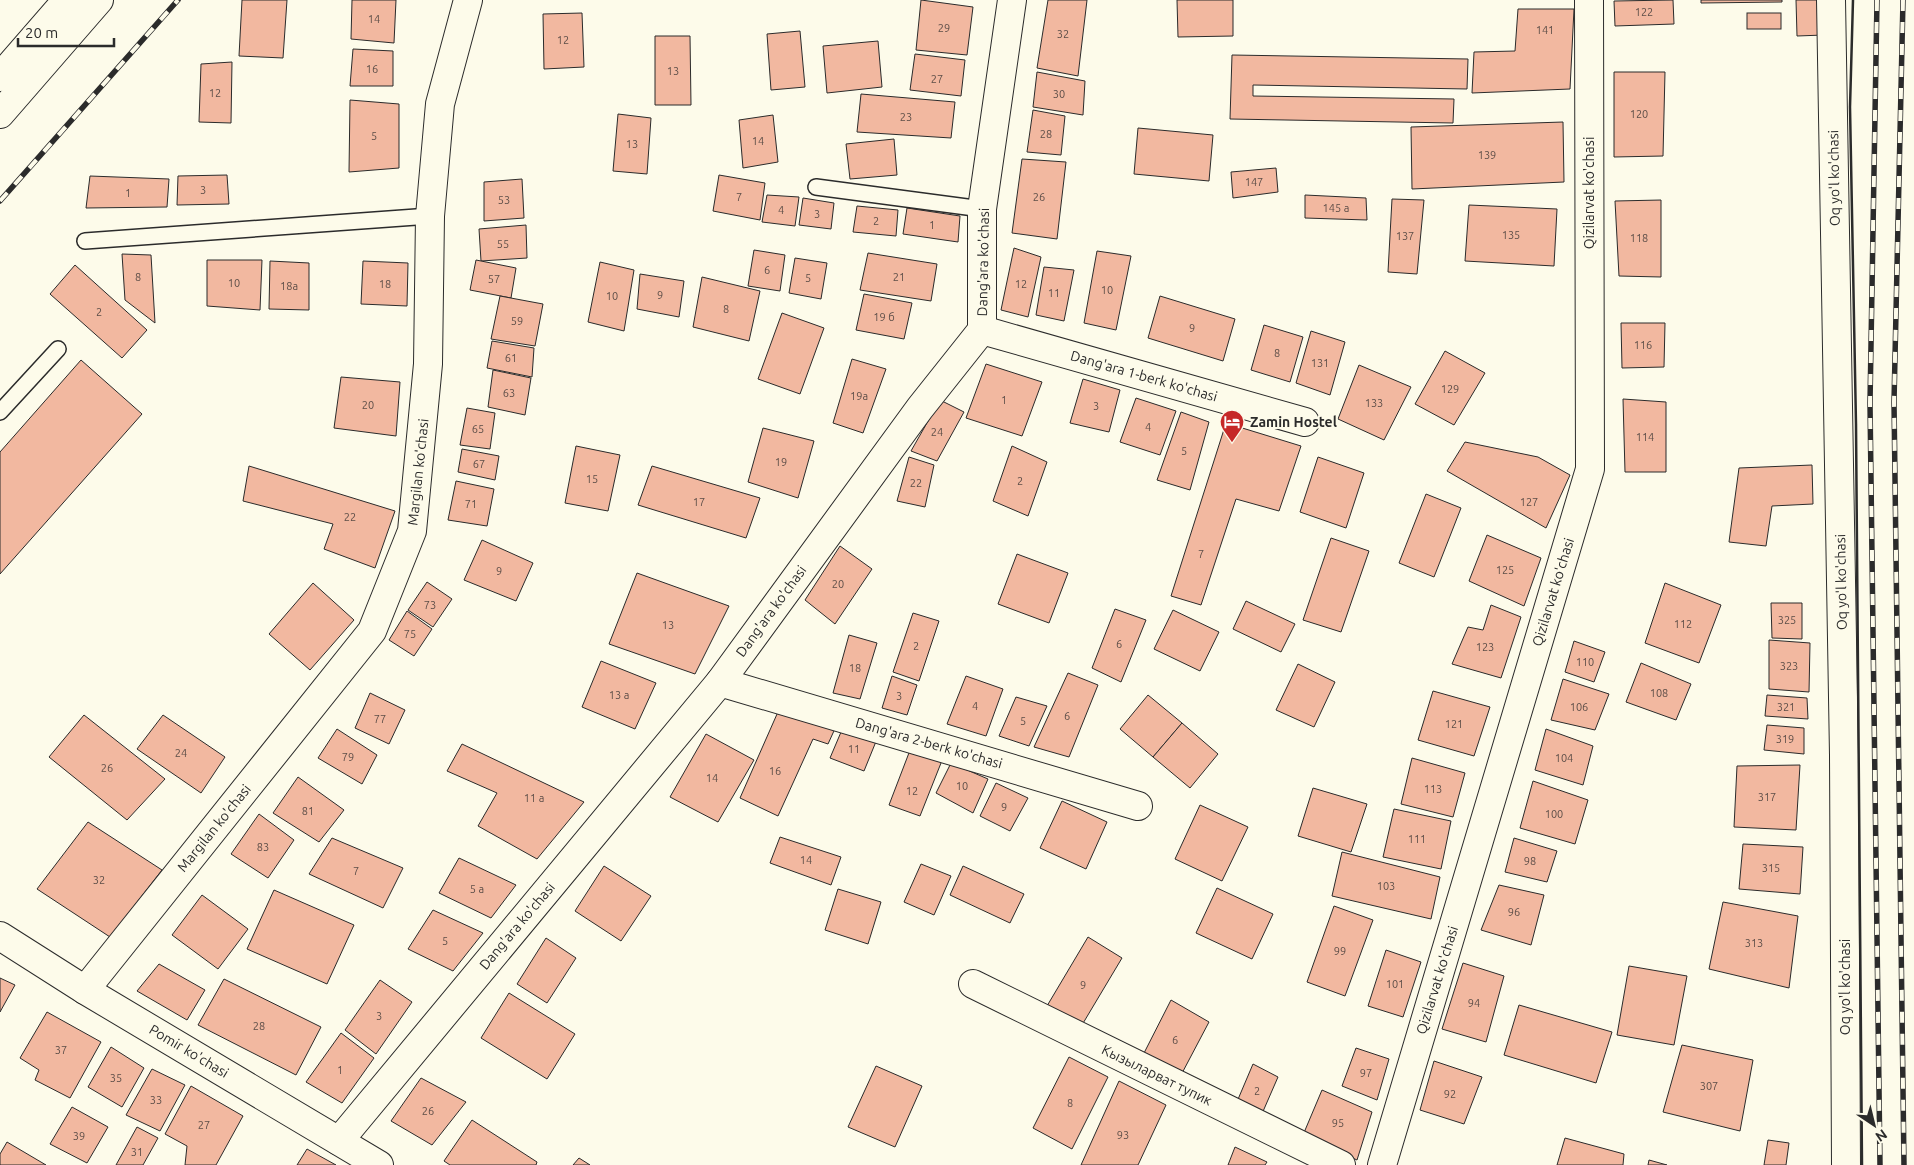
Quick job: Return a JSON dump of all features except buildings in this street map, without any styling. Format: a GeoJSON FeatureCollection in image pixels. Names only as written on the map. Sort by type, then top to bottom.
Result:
{"type":"FeatureCollection","features":[{"type":"Feature","properties":{"kind":"street"},"geometry":{"type":"LineString","coordinates":[[0,77],[67,0]]}},
{"type":"Feature","properties":{"kind":"street"},"geometry":{"type":"LineString","coordinates":[[0,114],[99,0]]}},
{"type":"Feature","properties":{"kind":"street","name":"Margilan ko'chasi"},"geometry":{"type":"LineString","coordinates":[[85,990],[372,631],[412,531],[428,364],[430,216],[440,104],[468,0]]}},
{"type":"Feature","properties":{"kind":"street","name":"Dang'ara ko'chasi"},"geometry":{"type":"LineString","coordinates":[[339,1141],[720,682],[920,408],[982,330],[982,209],[1012,0]]}},
{"type":"Feature","properties":{"kind":"street","name":"Qizilarvat ko'chasi"},"geometry":{"type":"LineString","coordinates":[[1382,1165],[1590,469],[1589,0]]}},
{"type":"Feature","properties":{"kind":"street","name":"Oq yo'l ko'chasi"},"geometry":{"type":"LineString","coordinates":[[1831,0],[1844,745],[1846,1165]]}},
{"type":"Feature","properties":{"kind":"street","name":"Dang'ara 1-berk ko'chasi"},"geometry":{"type":"LineString","coordinates":[[982,330],[1305,422]]}},
{"type":"Feature","properties":{"kind":"street","name":"Dang'ara 2-berk ko'chasi"},"geometry":{"type":"LineString","coordinates":[[720,682],[1138,806]]}},
{"type":"Feature","properties":{"kind":"street","name":"Pomir ko'chasi"},"geometry":{"type":"LineString","coordinates":[[0,936],[85,990],[379,1165]]}},
{"type":"Feature","properties":{"kind":"street","name":"Кызыларват тупик"},"geometry":{"type":"LineString","coordinates":[[973,984],[1341,1165]]}},
{"type":"Feature","properties":{"kind":"lane"},"geometry":{"type":"LineString","coordinates":[[816,187],[982,209]]}},
{"type":"Feature","properties":{"kind":"lane"},"geometry":{"type":"LineString","coordinates":[[85,241],[430,216]]}},
{"type":"Feature","properties":{"kind":"lane"},"geometry":{"type":"LineString","coordinates":[[0,412],[58,349]]}},
{"type":"Feature","properties":{"kind":"railway"},"geometry":{"type":"LineString","coordinates":[[0,201],[178,0]]}},
{"type":"Feature","properties":{"kind":"railway"},"geometry":{"type":"LineString","coordinates":[[1877,0],[1870,403],[1880,1165]]}},
{"type":"Feature","properties":{"kind":"railway"},"geometry":{"type":"LineString","coordinates":[[1903,0],[1894,402],[1904,1165]]}},
{"type":"Feature","properties":{"kind":"wall"},"geometry":{"type":"LineString","coordinates":[[1853,0],[1850,107],[1856,424],[1862,1165]]}},
{"type":"Feature","properties":{"kind":"place","name":"Zamin Hostel"},"geometry":{"type":"Point","coordinates":[1232,443]}}]}
